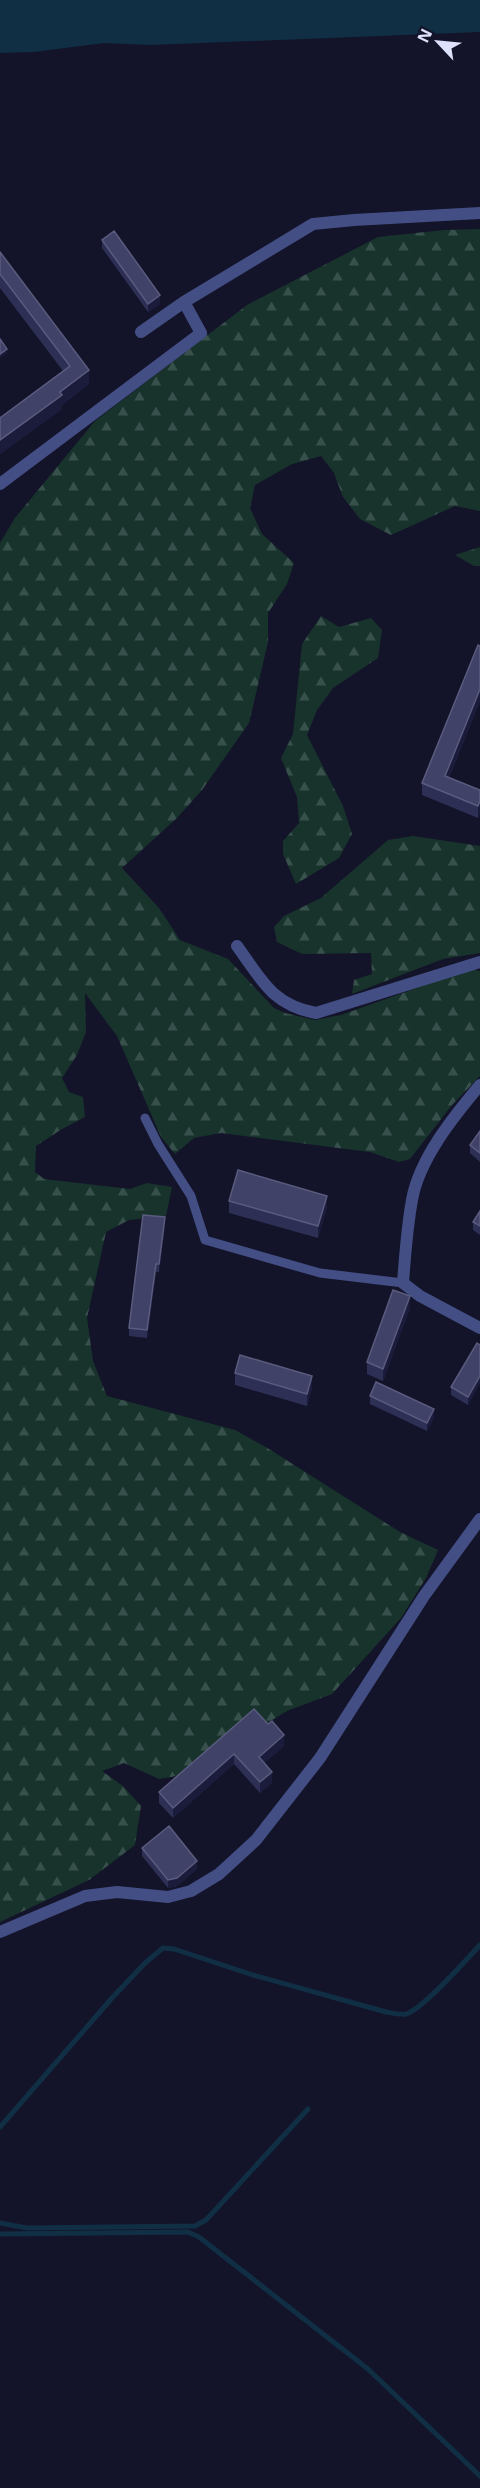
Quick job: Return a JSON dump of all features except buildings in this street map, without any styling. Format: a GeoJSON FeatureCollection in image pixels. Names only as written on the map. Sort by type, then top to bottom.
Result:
{"type":"FeatureCollection","features":[{"type":"Feature","properties":{"kind":"street"},"geometry":{"type":"LineString","coordinates":[[141,332],[313,224],[480,213]]}},
{"type":"Feature","properties":{"kind":"street"},"geometry":{"type":"LineString","coordinates":[[0,484],[201,333],[184,303]]}},
{"type":"Feature","properties":{"kind":"street"},"geometry":{"type":"LineString","coordinates":[[237,946],[277,999],[297,1010],[315,1013],[480,962]]}},
{"type":"Feature","properties":{"kind":"street"},"geometry":{"type":"LineString","coordinates":[[480,1085],[461,1107],[429,1155],[412,1198],[403,1283],[420,1296],[480,1328]]}},
{"type":"Feature","properties":{"kind":"street"},"geometry":{"type":"LineString","coordinates":[[0,1932],[85,1896],[117,1892],[168,1897],[191,1890],[219,1874],[256,1840],[320,1758],[424,1596],[480,1519]]}},
{"type":"Feature","properties":{"kind":"lane"},"geometry":{"type":"LineString","coordinates":[[145,1118],[158,1144],[191,1196],[206,1240],[320,1273],[403,1283]]}},
{"type":"Feature","properties":{"kind":"green space"},"geometry":{"type":"Polygon","coordinates":[[[480,229],[480,511],[455,506],[391,535],[360,519],[343,497],[334,473],[321,456],[292,464],[255,485],[250,508],[262,534],[294,563],[287,584],[268,613],[268,642],[249,723],[202,790],[177,818],[122,868],[159,908],[180,940],[228,959],[274,1008],[285,1013],[315,1020],[341,1015],[459,973],[480,971],[480,1076],[452,1105],[410,1159],[399,1162],[370,1152],[221,1133],[194,1138],[175,1154],[161,1137],[117,1036],[85,993],[86,1032],[77,1055],[62,1078],[69,1092],[83,1097],[85,1117],[36,1146],[35,1172],[44,1179],[130,1189],[147,1183],[172,1187],[166,1216],[129,1220],[106,1232],[87,1318],[93,1361],[107,1396],[235,1430],[400,1532],[438,1550],[426,1578],[401,1618],[332,1694],[287,1711],[182,1775],[159,1779],[124,1763],[102,1771],[123,1786],[141,1806],[135,1845],[89,1880],[0,1922],[0,543],[15,518],[95,421],[247,305],[378,237],[444,230],[480,229]]]}},
{"type":"Feature","properties":{"kind":"green space"},"geometry":{"type":"Polygon","coordinates":[[[480,547],[480,566],[474,566],[455,555],[480,547]]]}},
{"type":"Feature","properties":{"kind":"green space"},"geometry":{"type":"Polygon","coordinates":[[[321,616],[339,627],[371,618],[382,630],[378,658],[333,688],[317,710],[307,735],[343,806],[352,834],[339,858],[296,884],[283,854],[283,841],[299,823],[297,797],[281,758],[293,734],[302,644],[321,616]]]}},
{"type":"Feature","properties":{"kind":"green space"},"geometry":{"type":"Polygon","coordinates":[[[413,836],[480,846],[480,953],[443,959],[352,994],[354,980],[372,974],[371,953],[302,954],[277,942],[274,927],[284,916],[321,898],[388,840],[413,836]]]}},
{"type":"Feature","properties":{"kind":"water"},"geometry":{"type":"Polygon","coordinates":[[[0,0],[480,0],[480,32],[151,45],[104,43],[34,52],[0,53],[0,0]]]}},
{"type":"Feature","properties":{"kind":"waterway"},"geometry":{"type":"LineString","coordinates":[[0,2127],[112,1998],[145,1963],[163,1948],[174,1949],[253,1975],[386,2012],[406,2014],[433,1994],[480,1945]]}},
{"type":"Feature","properties":{"kind":"waterway"},"geometry":{"type":"LineString","coordinates":[[0,2223],[27,2228],[195,2226],[206,2220],[308,2109]]}},
{"type":"Feature","properties":{"kind":"waterway"},"geometry":{"type":"LineString","coordinates":[[0,2234],[188,2232],[199,2237],[368,2369],[480,2476]]}}]}
